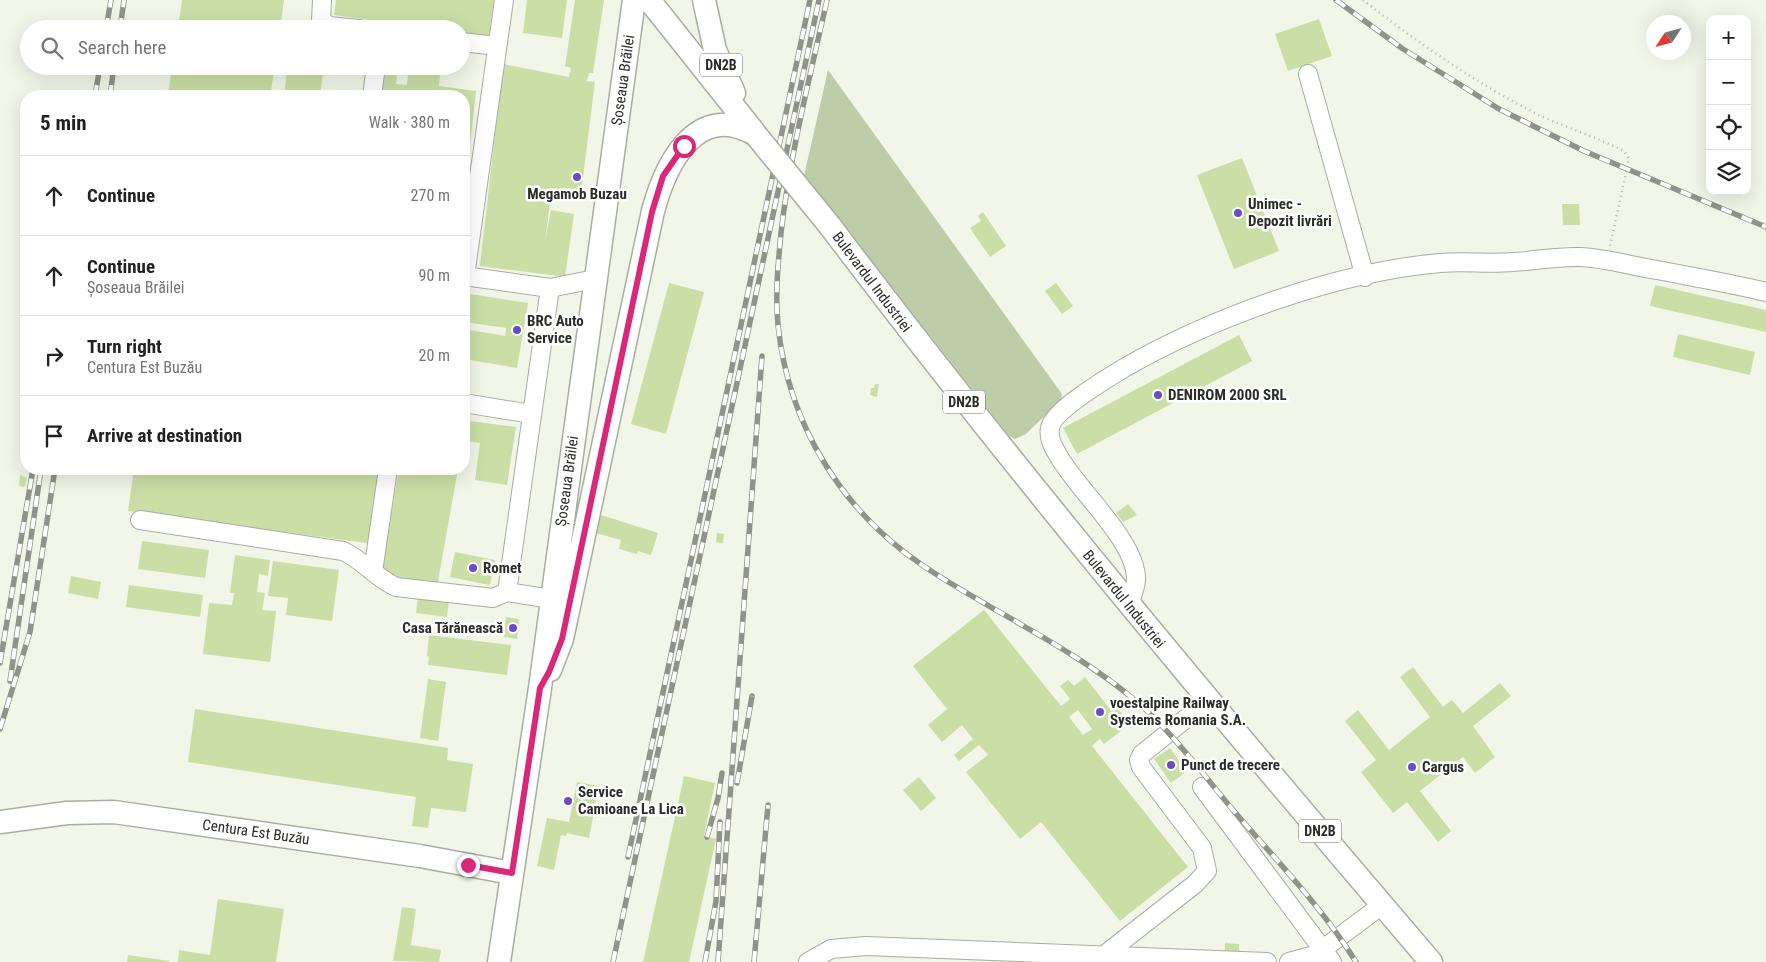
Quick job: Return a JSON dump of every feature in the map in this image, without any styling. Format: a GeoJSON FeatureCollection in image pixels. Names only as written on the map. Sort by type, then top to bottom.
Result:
{"type":"FeatureCollection","features":[{"type":"Feature","properties":{"kind":"main road","name":"Șoseaua Brăilei"},"geometry":{"type":"LineString","coordinates":[[499,962],[540,688],[634,0]]}},
{"type":"Feature","properties":{"kind":"main road","name":"DN2B"},"geometry":{"type":"LineString","coordinates":[[649,0],[753,130]]}},
{"type":"Feature","properties":{"kind":"main road","name":"DN2B"},"geometry":{"type":"LineString","coordinates":[[704,0],[715,50],[753,130]]}},
{"type":"Feature","properties":{"kind":"main road","name":"DN2B"},"geometry":{"type":"LineString","coordinates":[[540,688],[549,672],[562,639],[659,189],[669,166],[684,146],[712,126],[736,125],[753,130]]}},
{"type":"Feature","properties":{"kind":"main road","name":"Bulevardul Industriei"},"geometry":{"type":"LineString","coordinates":[[753,130],[830,226],[933,362],[1130,605],[1431,962]]}},
{"type":"Feature","properties":{"kind":"main road","name":"Centura Est Buzău"},"geometry":{"type":"LineString","coordinates":[[0,822],[67,813],[114,812],[420,856],[512,873]]}},
{"type":"Feature","properties":{"kind":"street"},"geometry":{"type":"LineString","coordinates":[[321,20],[322,0]]}},
{"type":"Feature","properties":{"kind":"street"},"geometry":{"type":"LineString","coordinates":[[470,234],[504,0]]}},
{"type":"Feature","properties":{"kind":"street"},"geometry":{"type":"LineString","coordinates":[[470,43],[497,46]]}},
{"type":"Feature","properties":{"kind":"street"},"geometry":{"type":"LineString","coordinates":[[1308,74],[1365,277]]}},
{"type":"Feature","properties":{"kind":"street"},"geometry":{"type":"LineString","coordinates":[[373,90],[375,75]]}},
{"type":"Feature","properties":{"kind":"street"},"geometry":{"type":"LineString","coordinates":[[1130,605],[1136,580],[1131,559],[1110,524],[1062,463],[1050,438],[1052,422],[1094,386],[1188,334],[1282,299],[1365,277],[1440,263],[1512,262],[1559,257],[1607,260],[1766,292]]}},
{"type":"Feature","properties":{"kind":"street"},"geometry":{"type":"LineString","coordinates":[[470,277],[550,288],[595,279]]}},
{"type":"Feature","properties":{"kind":"street"},"geometry":{"type":"LineString","coordinates":[[507,592],[550,288]]}},
{"type":"Feature","properties":{"kind":"street"},"geometry":{"type":"LineString","coordinates":[[470,404],[531,414]]}},
{"type":"Feature","properties":{"kind":"street"},"geometry":{"type":"LineString","coordinates":[[373,572],[387,475]]}},
{"type":"Feature","properties":{"kind":"street"},"geometry":{"type":"LineString","coordinates":[[140,520],[343,551],[358,558],[384,582],[396,587],[493,598],[507,592],[551,599]]}},
{"type":"Feature","properties":{"kind":"street"},"geometry":{"type":"LineString","coordinates":[[1103,956],[1195,884],[1207,871],[1202,848],[1141,767],[1140,760],[1142,754],[1210,700]]}},
{"type":"Feature","properties":{"kind":"street"},"geometry":{"type":"LineString","coordinates":[[1202,787],[1328,956]]}},
{"type":"Feature","properties":{"kind":"street"},"geometry":{"type":"LineString","coordinates":[[1289,962],[1328,956],[1382,905]]}},
{"type":"Feature","properties":{"kind":"street"},"geometry":{"type":"LineString","coordinates":[[808,962],[826,951],[843,946],[1267,962]]}},
{"type":"Feature","properties":{"kind":"path"},"geometry":{"type":"LineString","coordinates":[[1363,0],[1493,91],[1541,116],[1624,150],[1629,159],[1607,260]]}},
{"type":"Feature","properties":{"kind":"green space"},"geometry":{"type":"Polygon","coordinates":[[[828,70],[1062,394],[1061,400],[1026,434],[1015,439],[1009,436],[804,176],[828,70]]]}},
{"type":"Feature","properties":{"kind":"building"},"geometry":{"type":"Polygon","coordinates":[[[182,0],[284,0],[281,20],[179,20],[182,0]]]}},
{"type":"Feature","properties":{"kind":"building"},"geometry":{"type":"Polygon","coordinates":[[[336,0],[494,0],[489,36],[470,34],[470,20],[370,20],[334,15],[336,0]]]}},
{"type":"Feature","properties":{"kind":"building"},"geometry":{"type":"Polygon","coordinates":[[[527,0],[567,0],[562,38],[523,33],[527,0]]]}},
{"type":"Feature","properties":{"kind":"building"},"geometry":{"type":"Polygon","coordinates":[[[575,0],[604,0],[593,73],[589,73],[587,81],[595,82],[581,194],[552,189],[545,241],[551,210],[574,214],[565,277],[480,266],[503,64],[569,77],[571,68],[565,66],[575,0]]]}},
{"type":"Feature","properties":{"kind":"building"},"geometry":{"type":"Polygon","coordinates":[[[1319,19],[1332,56],[1288,71],[1275,34],[1319,19]]]}},
{"type":"Feature","properties":{"kind":"building"},"geometry":{"type":"Polygon","coordinates":[[[171,75],[274,75],[271,90],[169,90],[171,75]]]}},
{"type":"Feature","properties":{"kind":"building"},"geometry":{"type":"Polygon","coordinates":[[[286,75],[323,75],[321,90],[285,90],[286,75]]]}},
{"type":"Feature","properties":{"kind":"building"},"geometry":{"type":"Polygon","coordinates":[[[380,75],[397,75],[396,84],[407,85],[408,75],[440,75],[439,86],[469,90],[378,90],[380,75]]]}},
{"type":"Feature","properties":{"kind":"building"},"geometry":{"type":"Polygon","coordinates":[[[470,90],[476,91],[470,144],[470,90]]]}},
{"type":"Feature","properties":{"kind":"building","name":"Unimec - Depozit livrări"},"geometry":{"type":"Polygon","coordinates":[[[1242,158],[1279,251],[1234,269],[1197,175],[1242,158]]]}},
{"type":"Feature","properties":{"kind":"building"},"geometry":{"type":"Polygon","coordinates":[[[1562,204],[1579,204],[1580,225],[1563,225],[1562,204]]]}},
{"type":"Feature","properties":{"kind":"building"},"geometry":{"type":"Polygon","coordinates":[[[983,212],[1006,246],[990,257],[970,228],[981,221],[978,216],[983,212]]]}},
{"type":"Feature","properties":{"kind":"building"},"geometry":{"type":"Polygon","coordinates":[[[669,283],[704,292],[666,434],[631,424],[669,283]]]}},
{"type":"Feature","properties":{"kind":"building"},"geometry":{"type":"Polygon","coordinates":[[[1056,283],[1073,306],[1062,314],[1045,291],[1056,283]]]}},
{"type":"Feature","properties":{"kind":"building"},"geometry":{"type":"Polygon","coordinates":[[[1655,285],[1766,310],[1766,332],[1650,306],[1655,285]]]}},
{"type":"Feature","properties":{"kind":"building"},"geometry":{"type":"Polygon","coordinates":[[[470,294],[528,303],[517,368],[470,360],[470,330],[505,336],[506,328],[470,323],[470,294]]]}},
{"type":"Feature","properties":{"kind":"building"},"geometry":{"type":"Polygon","coordinates":[[[1678,334],[1755,352],[1750,375],[1673,357],[1678,334]]]}},
{"type":"Feature","properties":{"kind":"building","name":"DENIROM 2000 SRL"},"geometry":{"type":"Polygon","coordinates":[[[1239,335],[1252,361],[1077,454],[1063,428],[1239,335]]]}},
{"type":"Feature","properties":{"kind":"building"},"geometry":{"type":"Polygon","coordinates":[[[875,384],[879,384],[877,397],[870,395],[871,388],[874,388],[875,384]]]}},
{"type":"Feature","properties":{"kind":"building"},"geometry":{"type":"Polygon","coordinates":[[[470,421],[516,427],[507,485],[475,480],[480,443],[470,441],[470,421]]]}},
{"type":"Feature","properties":{"kind":"building"},"geometry":{"type":"Polygon","coordinates":[[[20,475],[27,478],[23,487],[19,486],[20,475]]]}},
{"type":"Feature","properties":{"kind":"building"},"geometry":{"type":"Polygon","coordinates":[[[133,475],[385,475],[374,544],[128,511],[133,475]]]}},
{"type":"Feature","properties":{"kind":"building"},"geometry":{"type":"Polygon","coordinates":[[[398,475],[457,475],[437,587],[380,577],[398,475]]]}},
{"type":"Feature","properties":{"kind":"building"},"geometry":{"type":"Polygon","coordinates":[[[1128,504],[1137,515],[1123,522],[1116,513],[1128,504]]]}},
{"type":"Feature","properties":{"kind":"building"},"geometry":{"type":"Polygon","coordinates":[[[601,515],[658,533],[651,555],[638,551],[637,554],[619,549],[621,540],[596,533],[601,515]]]}},
{"type":"Feature","properties":{"kind":"building"},"geometry":{"type":"Polygon","coordinates":[[[717,533],[724,534],[723,543],[716,542],[717,533]]]}},
{"type":"Feature","properties":{"kind":"building"},"geometry":{"type":"Polygon","coordinates":[[[142,541],[209,550],[205,578],[138,569],[142,541]]]}},
{"type":"Feature","properties":{"kind":"building","name":"Romet"},"geometry":{"type":"Polygon","coordinates":[[[455,552],[495,560],[490,585],[450,577],[455,552]]]}},
{"type":"Feature","properties":{"kind":"building"},"geometry":{"type":"Polygon","coordinates":[[[235,555],[270,560],[268,576],[259,574],[257,592],[265,593],[262,610],[276,611],[270,662],[203,654],[209,603],[232,605],[234,593],[230,593],[235,555]]]}},
{"type":"Feature","properties":{"kind":"building"},"geometry":{"type":"Polygon","coordinates":[[[273,561],[339,570],[332,621],[286,615],[288,598],[268,596],[273,561]]]}},
{"type":"Feature","properties":{"kind":"building"},"geometry":{"type":"Polygon","coordinates":[[[71,576],[101,582],[98,599],[68,593],[71,576]]]}},
{"type":"Feature","properties":{"kind":"building"},"geometry":{"type":"Polygon","coordinates":[[[129,585],[203,595],[200,617],[126,607],[129,585]]]}},
{"type":"Feature","properties":{"kind":"building"},"geometry":{"type":"Polygon","coordinates":[[[418,597],[449,601],[447,617],[416,613],[418,597]]]}},
{"type":"Feature","properties":{"kind":"building"},"geometry":{"type":"Polygon","coordinates":[[[984,610],[1061,706],[1070,699],[1060,686],[1068,680],[1074,686],[1085,677],[1109,708],[1115,704],[1122,714],[1117,718],[1125,728],[1104,744],[1100,739],[1092,746],[1188,867],[1120,921],[1041,822],[1020,839],[966,772],[988,755],[979,745],[959,761],[954,755],[973,739],[962,725],[942,742],[928,725],[947,709],[913,666],[984,610]],[[1078,710],[1069,717],[1083,735],[1092,729],[1078,710]]]}},
{"type":"Feature","properties":{"kind":"building"},"geometry":{"type":"Polygon","coordinates":[[[506,617],[519,619],[517,639],[504,637],[506,617]]]}},
{"type":"Feature","properties":{"kind":"building"},"geometry":{"type":"Polygon","coordinates":[[[429,635],[511,645],[507,675],[428,665],[429,635]]]}},
{"type":"Feature","properties":{"kind":"building"},"geometry":{"type":"Polygon","coordinates":[[[1413,667],[1443,707],[1452,700],[1463,713],[1500,683],[1511,696],[1473,726],[1495,757],[1475,773],[1463,757],[1420,791],[1451,831],[1438,842],[1407,802],[1393,813],[1361,772],[1376,760],[1345,721],[1358,710],[1389,750],[1430,717],[1400,677],[1413,667]]]}},
{"type":"Feature","properties":{"kind":"building"},"geometry":{"type":"Polygon","coordinates":[[[428,679],[446,682],[438,741],[420,738],[428,679]]]}},
{"type":"Feature","properties":{"kind":"building"},"geometry":{"type":"Polygon","coordinates":[[[195,709],[448,748],[447,760],[473,764],[466,812],[431,808],[428,828],[412,826],[416,797],[188,762],[195,709]]]}},
{"type":"Feature","properties":{"kind":"building","name":"Punct de trecere"},"geometry":{"type":"Polygon","coordinates":[[[1170,748],[1187,771],[1171,783],[1154,759],[1170,748]]]}},
{"type":"Feature","properties":{"kind":"building"},"geometry":{"type":"Polygon","coordinates":[[[684,776],[715,783],[704,836],[716,839],[689,962],[643,962],[684,776]]]}},
{"type":"Feature","properties":{"kind":"building"},"geometry":{"type":"Polygon","coordinates":[[[919,777],[936,798],[921,811],[903,790],[919,777]]]}},
{"type":"Feature","properties":{"kind":"building"},"geometry":{"type":"Polygon","coordinates":[[[577,782],[599,786],[589,838],[567,833],[566,836],[561,835],[554,870],[537,866],[547,818],[569,822],[577,782]]]}},
{"type":"Feature","properties":{"kind":"building"},"geometry":{"type":"Polygon","coordinates":[[[218,899],[284,909],[276,962],[178,962],[179,950],[210,955],[218,899]]]}},
{"type":"Feature","properties":{"kind":"building"},"geometry":{"type":"Polygon","coordinates":[[[402,907],[416,909],[411,945],[441,950],[439,962],[393,961],[402,907]]]}},
{"type":"Feature","properties":{"kind":"building"},"geometry":{"type":"Polygon","coordinates":[[[1225,943],[1239,944],[1239,954],[1225,954],[1225,943]]]}},
{"type":"Feature","properties":{"kind":"building"},"geometry":{"type":"Polygon","coordinates":[[[128,955],[169,961],[169,962],[127,962],[128,955]]]}},
{"type":"Feature","properties":{"kind":"railway"},"geometry":{"type":"LineString","coordinates":[[108,20],[111,0]]}},
{"type":"Feature","properties":{"kind":"railway"},"geometry":{"type":"LineString","coordinates":[[121,20],[124,0]]}},
{"type":"Feature","properties":{"kind":"railway"},"geometry":{"type":"LineString","coordinates":[[628,857],[810,0]]}},
{"type":"Feature","properties":{"kind":"railway"},"geometry":{"type":"LineString","coordinates":[[613,962],[819,0]]}},
{"type":"Feature","properties":{"kind":"railway"},"geometry":{"type":"LineString","coordinates":[[827,0],[790,174],[781,233],[777,290],[778,325],[784,362],[794,397],[807,431],[824,462],[868,520],[895,545],[951,584],[1086,664],[1149,713],[1186,753],[1313,903],[1356,962]]}},
{"type":"Feature","properties":{"kind":"railway"},"geometry":{"type":"LineString","coordinates":[[1336,0],[1403,49],[1499,109],[1584,151],[1766,227]]}},
{"type":"Feature","properties":{"kind":"railway"},"geometry":{"type":"LineString","coordinates":[[96,90],[98,75]]}},
{"type":"Feature","properties":{"kind":"railway"},"geometry":{"type":"LineString","coordinates":[[111,90],[113,75]]}},
{"type":"Feature","properties":{"kind":"railway"},"geometry":{"type":"LineString","coordinates":[[718,962],[762,356]]}},
{"type":"Feature","properties":{"kind":"railway"},"geometry":{"type":"LineString","coordinates":[[0,663],[32,475]]}},
{"type":"Feature","properties":{"kind":"railway"},"geometry":{"type":"LineString","coordinates":[[10,681],[40,475]]}},
{"type":"Feature","properties":{"kind":"railway"},"geometry":{"type":"LineString","coordinates":[[0,729],[30,632],[54,475]]}},
{"type":"Feature","properties":{"kind":"railway"},"geometry":{"type":"LineString","coordinates":[[737,783],[752,696]]}},
{"type":"Feature","properties":{"kind":"railway"},"geometry":{"type":"LineString","coordinates":[[707,837],[718,798],[722,773]]}},
{"type":"Feature","properties":{"kind":"railway"},"geometry":{"type":"LineString","coordinates":[[754,962],[768,805]]}},
{"type":"Feature","properties":{"kind":"railway"},"geometry":{"type":"LineString","coordinates":[[705,962],[716,901],[720,822]]}},
{"type":"Feature","properties":{"kind":"place","name":"Megamob Buzau"},"geometry":{"type":"Point","coordinates":[577,177]}},
{"type":"Feature","properties":{"kind":"place","name":"Unimec - Depozit livrări"},"geometry":{"type":"Point","coordinates":[1238,213]}},
{"type":"Feature","properties":{"kind":"place","name":"BRC Auto Service"},"geometry":{"type":"Point","coordinates":[517,330]}},
{"type":"Feature","properties":{"kind":"place","name":"DENIROM 2000 SRL"},"geometry":{"type":"Point","coordinates":[1158,395]}},
{"type":"Feature","properties":{"kind":"place","name":"Romet"},"geometry":{"type":"Point","coordinates":[473,568]}},
{"type":"Feature","properties":{"kind":"place","name":"Casa Tărănească"},"geometry":{"type":"Point","coordinates":[513,628]}},
{"type":"Feature","properties":{"kind":"place","name":"voestalpine Railway Systems Romania S.A."},"geometry":{"type":"Point","coordinates":[1100,712]}},
{"type":"Feature","properties":{"kind":"place","name":"Punct de trecere"},"geometry":{"type":"Point","coordinates":[1171,765]}},
{"type":"Feature","properties":{"kind":"place","name":"Cargus"},"geometry":{"type":"Point","coordinates":[1412,767]}},
{"type":"Feature","properties":{"kind":"place","name":"Service Camioane La Lica"},"geometry":{"type":"Point","coordinates":[568,801]}},
{"type":"Feature","properties":{"kind":"route"},"geometry":{"type":"LineString","coordinates":[[468,865],[512,873],[540,688],[549,672],[562,639],[652,212],[663,176],[684,146]]}}]}
